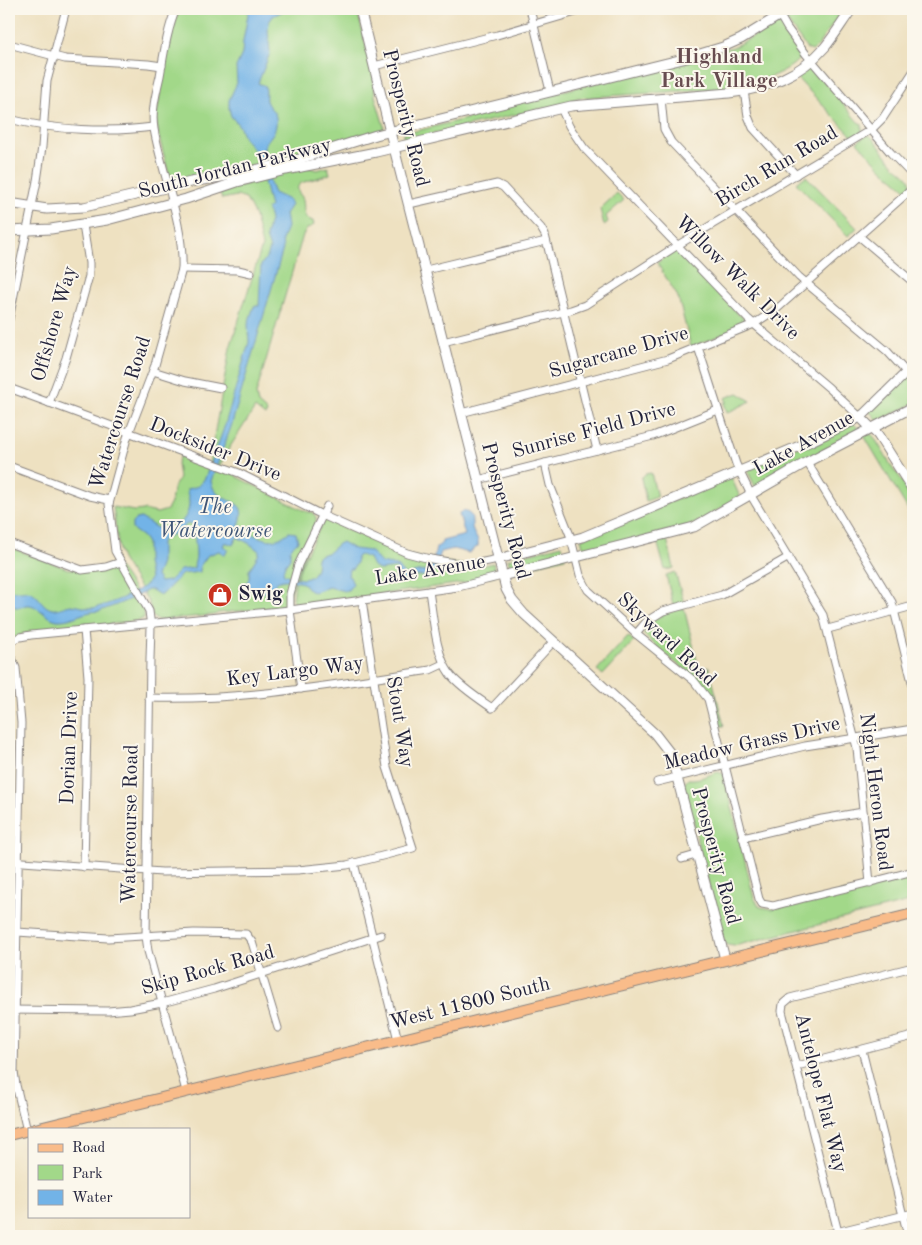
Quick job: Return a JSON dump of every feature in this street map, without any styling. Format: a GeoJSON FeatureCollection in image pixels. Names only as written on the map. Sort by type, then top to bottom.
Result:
{"type":"FeatureCollection","features":[{"type":"Feature","properties":{"kind":"main road","name":"West 11800 South"},"geometry":{"type":"LineString","coordinates":[[38,1128],[913,914]]}},
{"type":"Feature","properties":{"kind":"main road","name":"West 11800 South"},"geometry":{"type":"LineString","coordinates":[[9,1135],[28,1130]]}},
{"type":"Feature","properties":{"kind":"street"},"geometry":{"type":"LineString","coordinates":[[9,319],[41,160],[46,88],[66,9]]}},
{"type":"Feature","properties":{"kind":"street","name":"Watercourse Road"},"geometry":{"type":"LineString","coordinates":[[176,9],[167,37],[154,108],[154,127],[173,203],[182,269],[153,371],[129,432],[110,500],[109,514],[113,542],[121,562],[147,607],[150,624],[146,936],[186,1092]]}},
{"type":"Feature","properties":{"kind":"street","name":"Prosperity Road"},"geometry":{"type":"LineString","coordinates":[[360,9],[502,576],[509,595],[516,605],[660,739],[670,755],[725,960]]}},
{"type":"Feature","properties":{"kind":"street"},"geometry":{"type":"LineString","coordinates":[[530,9],[550,91]]}},
{"type":"Feature","properties":{"kind":"street"},"geometry":{"type":"LineString","coordinates":[[374,66],[586,9]]}},
{"type":"Feature","properties":{"kind":"street","name":"South Jordan Parkway"},"geometry":{"type":"LineString","coordinates":[[9,231],[51,230],[83,225],[173,203],[246,176],[285,166],[390,132],[687,58],[723,47],[741,38],[778,12],[790,9]]}},
{"type":"Feature","properties":{"kind":"street","name":"South Jordan Parkway"},"geometry":{"type":"LineString","coordinates":[[285,166],[395,148],[588,103],[744,91],[786,77],[812,60],[829,42],[852,9]]}},
{"type":"Feature","properties":{"kind":"street"},"geometry":{"type":"LineString","coordinates":[[778,12],[795,40],[891,153],[913,176]]}},
{"type":"Feature","properties":{"kind":"street"},"geometry":{"type":"LineString","coordinates":[[9,44],[68,59],[162,66]]}},
{"type":"Feature","properties":{"kind":"street","name":"Birch Run Road"},"geometry":{"type":"LineString","coordinates":[[443,342],[563,312],[586,304],[678,245],[872,130],[883,118],[913,72]]}},
{"type":"Feature","properties":{"kind":"street"},"geometry":{"type":"LineString","coordinates":[[744,91],[748,116],[753,128],[796,174]]}},
{"type":"Feature","properties":{"kind":"street"},"geometry":{"type":"LineString","coordinates":[[661,98],[664,130],[668,139],[806,283],[910,369]]}},
{"type":"Feature","properties":{"kind":"street","name":"Willow Walk Drive"},"geometry":{"type":"LineString","coordinates":[[561,108],[569,126],[584,148],[754,324],[872,427],[912,484]]}},
{"type":"Feature","properties":{"kind":"street"},"geometry":{"type":"LineString","coordinates":[[9,119],[43,126],[117,130],[154,127]]}},
{"type":"Feature","properties":{"kind":"street","name":"South Jordan Parkway"},"geometry":{"type":"LineString","coordinates":[[9,203],[32,208],[84,207],[169,187],[246,176]]}},
{"type":"Feature","properties":{"kind":"street"},"geometry":{"type":"LineString","coordinates":[[409,204],[496,184],[502,187],[541,228],[546,240],[598,450]]}},
{"type":"Feature","properties":{"kind":"street","name":"Sugarcane Drive"},"geometry":{"type":"LineString","coordinates":[[461,413],[668,359],[754,324],[773,312],[913,188]]}},
{"type":"Feature","properties":{"kind":"street","name":"Offshore Way"},"geometry":{"type":"LineString","coordinates":[[49,403],[66,358],[89,276],[89,263],[83,225]]}},
{"type":"Feature","properties":{"kind":"street"},"geometry":{"type":"LineString","coordinates":[[859,236],[913,282]]}},
{"type":"Feature","properties":{"kind":"street"},"geometry":{"type":"LineString","coordinates":[[426,270],[546,240]]}},
{"type":"Feature","properties":{"kind":"street"},"geometry":{"type":"LineString","coordinates":[[182,269],[238,270],[251,273]]}},
{"type":"Feature","properties":{"kind":"street","name":"Night Heron Road"},"geometry":{"type":"LineString","coordinates":[[698,347],[718,410],[740,472],[750,494],[823,616],[828,629],[855,738],[870,883]]}},
{"type":"Feature","properties":{"kind":"street","name":"Lake Avenue"},"geometry":{"type":"LineString","coordinates":[[322,515],[396,548],[428,559],[474,564],[498,559],[571,540],[809,442],[860,417],[910,369]]}},
{"type":"Feature","properties":{"kind":"street"},"geometry":{"type":"LineString","coordinates":[[153,371],[185,381],[221,388]]}},
{"type":"Feature","properties":{"kind":"street","name":"Docksider Drive"},"geometry":{"type":"LineString","coordinates":[[9,388],[234,471],[322,515]]}},
{"type":"Feature","properties":{"kind":"street","name":"Lake Avenue"},"geometry":{"type":"LineString","coordinates":[[9,642],[26,636],[290,610],[429,591],[466,585],[575,558],[694,527],[807,462],[913,407]]}},
{"type":"Feature","properties":{"kind":"street","name":"Sunrise Field Drive"},"geometry":{"type":"LineString","coordinates":[[478,480],[658,435],[718,410]]}},
{"type":"Feature","properties":{"kind":"street"},"geometry":{"type":"LineString","coordinates":[[807,462],[880,581],[895,611],[913,686]]}},
{"type":"Feature","properties":{"kind":"street","name":"Skyward Road"},"geometry":{"type":"LineString","coordinates":[[544,463],[571,540],[580,575],[588,590],[636,634],[694,681],[705,693],[711,706],[759,899],[764,906],[772,906],[870,883]]}},
{"type":"Feature","properties":{"kind":"street"},"geometry":{"type":"LineString","coordinates":[[9,466],[90,496],[110,500]]}},
{"type":"Feature","properties":{"kind":"street"},"geometry":{"type":"LineString","coordinates":[[301,689],[290,610],[292,587],[296,572],[327,506]]}},
{"type":"Feature","properties":{"kind":"street"},"geometry":{"type":"LineString","coordinates":[[9,544],[82,570],[106,567],[121,562]]}},
{"type":"Feature","properties":{"kind":"street"},"geometry":{"type":"LineString","coordinates":[[636,634],[652,618],[663,611],[722,595],[788,557]]}},
{"type":"Feature","properties":{"kind":"street"},"geometry":{"type":"LineString","coordinates":[[429,591],[443,664],[451,676],[492,708],[554,641]]}},
{"type":"Feature","properties":{"kind":"street","name":"Stout Way"},"geometry":{"type":"LineString","coordinates":[[354,863],[413,848],[388,767],[362,600]]}},
{"type":"Feature","properties":{"kind":"street"},"geometry":{"type":"LineString","coordinates":[[828,629],[913,606]]}},
{"type":"Feature","properties":{"kind":"street","name":"Dorian Drive"},"geometry":{"type":"LineString","coordinates":[[84,630],[88,682],[84,867]]}},
{"type":"Feature","properties":{"kind":"street"},"geometry":{"type":"LineString","coordinates":[[9,651],[16,668],[21,717],[17,932],[12,1010],[15,1079],[29,1128]]}},
{"type":"Feature","properties":{"kind":"street","name":"Key Largo Way"},"geometry":{"type":"LineString","coordinates":[[149,698],[220,697],[301,689],[430,670],[443,664]]}},
{"type":"Feature","properties":{"kind":"street","name":"Meadow Grass Drive"},"geometry":{"type":"LineString","coordinates":[[657,782],[805,746],[913,728]]}},
{"type":"Feature","properties":{"kind":"street"},"geometry":{"type":"LineString","coordinates":[[743,838],[822,819],[862,812]]}},
{"type":"Feature","properties":{"kind":"street"},"geometry":{"type":"LineString","coordinates":[[682,859],[696,856]]}},
{"type":"Feature","properties":{"kind":"street"},"geometry":{"type":"LineString","coordinates":[[9,861],[192,873],[298,870],[354,863],[398,1040]]}},
{"type":"Feature","properties":{"kind":"street"},"geometry":{"type":"LineString","coordinates":[[870,883],[913,871]]}},
{"type":"Feature","properties":{"kind":"street"},"geometry":{"type":"LineString","coordinates":[[17,932],[108,938],[194,933],[243,933],[251,940],[263,973],[278,1028]]}},
{"type":"Feature","properties":{"kind":"street","name":"Skip Rock Road"},"geometry":{"type":"LineString","coordinates":[[12,1010],[108,1011],[162,1003],[194,995],[381,935]]}},
{"type":"Feature","properties":{"kind":"street","name":"Antelope Flat Way"},"geometry":{"type":"LineString","coordinates":[[839,1234],[782,1011],[783,1004],[786,1000],[913,967]]}},
{"type":"Feature","properties":{"kind":"street"},"geometry":{"type":"LineString","coordinates":[[797,1066],[913,1036]]}},
{"type":"Feature","properties":{"kind":"street"},"geometry":{"type":"LineString","coordinates":[[862,1050],[908,1236]]}},
{"type":"Feature","properties":{"kind":"street"},"geometry":{"type":"LineString","coordinates":[[820,1236],[839,1234],[913,1213]]}},
{"type":"Feature","properties":{"kind":"green space"},"geometry":{"type":"Polygon","coordinates":[[[179,9],[357,9],[374,80],[375,96],[384,126],[383,130],[365,135],[361,134],[284,161],[317,170],[328,167],[330,174],[301,183],[298,187],[306,218],[313,221],[314,225],[307,229],[303,235],[256,394],[258,404],[267,412],[265,416],[255,408],[226,453],[219,468],[235,474],[237,477],[307,512],[312,512],[316,517],[316,522],[286,605],[280,608],[159,620],[155,619],[152,615],[149,603],[122,559],[119,551],[113,507],[157,513],[167,510],[171,503],[173,489],[179,478],[177,463],[180,456],[209,464],[230,348],[262,246],[255,216],[246,199],[237,196],[222,199],[220,194],[231,188],[248,184],[225,171],[185,179],[177,183],[170,178],[156,119],[166,58],[179,9]]]}},
{"type":"Feature","properties":{"kind":"green space"},"geometry":{"type":"Polygon","coordinates":[[[799,9],[844,9],[819,46],[812,51],[807,49],[787,21],[789,16],[799,9]]]}},
{"type":"Feature","properties":{"kind":"green space"},"geometry":{"type":"Polygon","coordinates":[[[775,23],[781,25],[801,52],[800,58],[787,69],[759,81],[722,88],[576,98],[573,101],[404,141],[403,134],[478,116],[501,107],[733,47],[775,23]]]}},
{"type":"Feature","properties":{"kind":"green space"},"geometry":{"type":"Polygon","coordinates":[[[810,67],[826,83],[858,122],[862,124],[862,132],[853,137],[796,77],[810,67]]]}},
{"type":"Feature","properties":{"kind":"green space"},"geometry":{"type":"Polygon","coordinates":[[[869,135],[893,164],[909,179],[911,185],[907,190],[882,169],[857,142],[869,135]]]}},
{"type":"Feature","properties":{"kind":"green space"},"geometry":{"type":"Polygon","coordinates":[[[806,176],[857,228],[848,236],[796,183],[806,176]]]}},
{"type":"Feature","properties":{"kind":"green space"},"geometry":{"type":"Polygon","coordinates":[[[617,193],[624,200],[606,216],[608,222],[604,225],[600,209],[617,193]]]}},
{"type":"Feature","properties":{"kind":"green space"},"geometry":{"type":"Polygon","coordinates":[[[674,251],[682,254],[742,316],[744,319],[743,326],[691,347],[678,297],[657,263],[674,251]]]}},
{"type":"Feature","properties":{"kind":"green space"},"geometry":{"type":"Polygon","coordinates":[[[913,368],[913,404],[878,421],[869,411],[913,368]]]}},
{"type":"Feature","properties":{"kind":"green space"},"geometry":{"type":"Polygon","coordinates":[[[738,393],[751,401],[727,413],[724,403],[727,402],[725,398],[738,393]]]}},
{"type":"Feature","properties":{"kind":"green space"},"geometry":{"type":"Polygon","coordinates":[[[853,423],[860,430],[756,488],[747,470],[853,423]]]}},
{"type":"Feature","properties":{"kind":"green space"},"geometry":{"type":"Polygon","coordinates":[[[863,434],[871,434],[874,437],[904,484],[911,499],[913,518],[863,434]]]}},
{"type":"Feature","properties":{"kind":"green space"},"geometry":{"type":"Polygon","coordinates":[[[651,473],[657,497],[646,501],[641,478],[645,474],[651,473]]]}},
{"type":"Feature","properties":{"kind":"green space"},"geometry":{"type":"Polygon","coordinates":[[[731,477],[740,497],[694,524],[585,553],[581,539],[731,477]]]}},
{"type":"Feature","properties":{"kind":"green space"},"geometry":{"type":"Polygon","coordinates":[[[326,520],[406,555],[476,567],[493,563],[496,575],[471,582],[296,606],[293,603],[299,571],[323,522],[326,520]]]}},
{"type":"Feature","properties":{"kind":"green space"},"geometry":{"type":"Polygon","coordinates":[[[667,539],[674,568],[665,570],[657,541],[667,539]]]}},
{"type":"Feature","properties":{"kind":"green space"},"geometry":{"type":"Polygon","coordinates":[[[562,545],[565,558],[511,571],[508,559],[562,545]]]}},
{"type":"Feature","properties":{"kind":"green space"},"geometry":{"type":"Polygon","coordinates":[[[9,547],[68,569],[119,568],[139,600],[144,618],[138,621],[27,633],[9,639],[9,547]]]}},
{"type":"Feature","properties":{"kind":"green space"},"geometry":{"type":"Polygon","coordinates":[[[675,572],[684,603],[673,605],[666,575],[675,572]]]}},
{"type":"Feature","properties":{"kind":"green space"},"geometry":{"type":"Polygon","coordinates":[[[684,608],[699,669],[709,667],[724,726],[720,726],[715,704],[709,692],[644,634],[646,628],[654,620],[684,608]]]}},
{"type":"Feature","properties":{"kind":"green space"},"geometry":{"type":"Polygon","coordinates":[[[628,636],[634,641],[603,675],[597,670],[628,636]]]}},
{"type":"Feature","properties":{"kind":"green space"},"geometry":{"type":"Polygon","coordinates":[[[718,772],[724,774],[754,898],[760,907],[772,909],[860,890],[913,875],[913,901],[734,946],[727,945],[724,942],[683,785],[688,779],[700,778],[718,772]]]}},
{"type":"Feature","properties":{"kind":"water","name":"The Watercourse"},"geometry":{"type":"Polygon","coordinates":[[[249,9],[287,9],[273,16],[269,22],[270,53],[258,83],[265,86],[266,101],[276,116],[274,131],[266,142],[264,149],[268,177],[274,193],[289,200],[291,205],[285,214],[287,227],[282,240],[283,249],[231,427],[211,481],[213,488],[221,496],[240,507],[241,518],[238,528],[264,539],[272,540],[280,538],[289,532],[296,533],[298,541],[290,549],[290,558],[283,571],[284,574],[298,579],[311,576],[316,568],[318,556],[329,552],[342,542],[354,549],[370,551],[381,563],[397,566],[405,576],[427,571],[432,566],[436,548],[442,541],[465,535],[459,514],[463,511],[471,516],[478,546],[469,553],[453,549],[441,552],[435,569],[431,574],[415,576],[408,581],[400,578],[396,568],[379,570],[373,566],[369,558],[360,555],[357,557],[356,564],[352,569],[349,569],[348,576],[353,584],[348,590],[344,591],[329,587],[314,592],[310,591],[303,583],[285,580],[276,583],[268,591],[258,592],[246,587],[245,584],[249,579],[249,570],[259,551],[237,537],[233,545],[225,542],[223,546],[228,549],[225,555],[219,551],[208,555],[200,566],[200,572],[182,574],[160,595],[152,590],[148,590],[101,611],[62,620],[53,619],[30,605],[12,606],[9,609],[9,590],[31,592],[46,606],[54,609],[71,605],[90,608],[99,607],[125,597],[141,588],[150,579],[147,562],[147,543],[143,537],[132,529],[132,523],[136,519],[141,518],[157,528],[174,529],[187,513],[189,501],[187,489],[199,486],[205,478],[225,425],[249,342],[248,324],[254,306],[259,306],[261,265],[270,249],[266,237],[270,220],[267,208],[270,207],[257,153],[244,138],[240,127],[231,116],[229,108],[229,100],[237,83],[236,67],[242,54],[249,9]],[[187,524],[178,532],[164,538],[161,542],[161,563],[156,576],[160,582],[169,581],[180,570],[194,568],[196,555],[193,525],[187,524]]]}},
{"type":"Feature","properties":{"kind":"place","name":"Swig"},"geometry":{"type":"Point","coordinates":[220,595]}},
{"type":"Feature","properties":{"kind":"district","name":"Highland Park Village"},"geometry":{"type":"Point","coordinates":[719,69]}}]}
